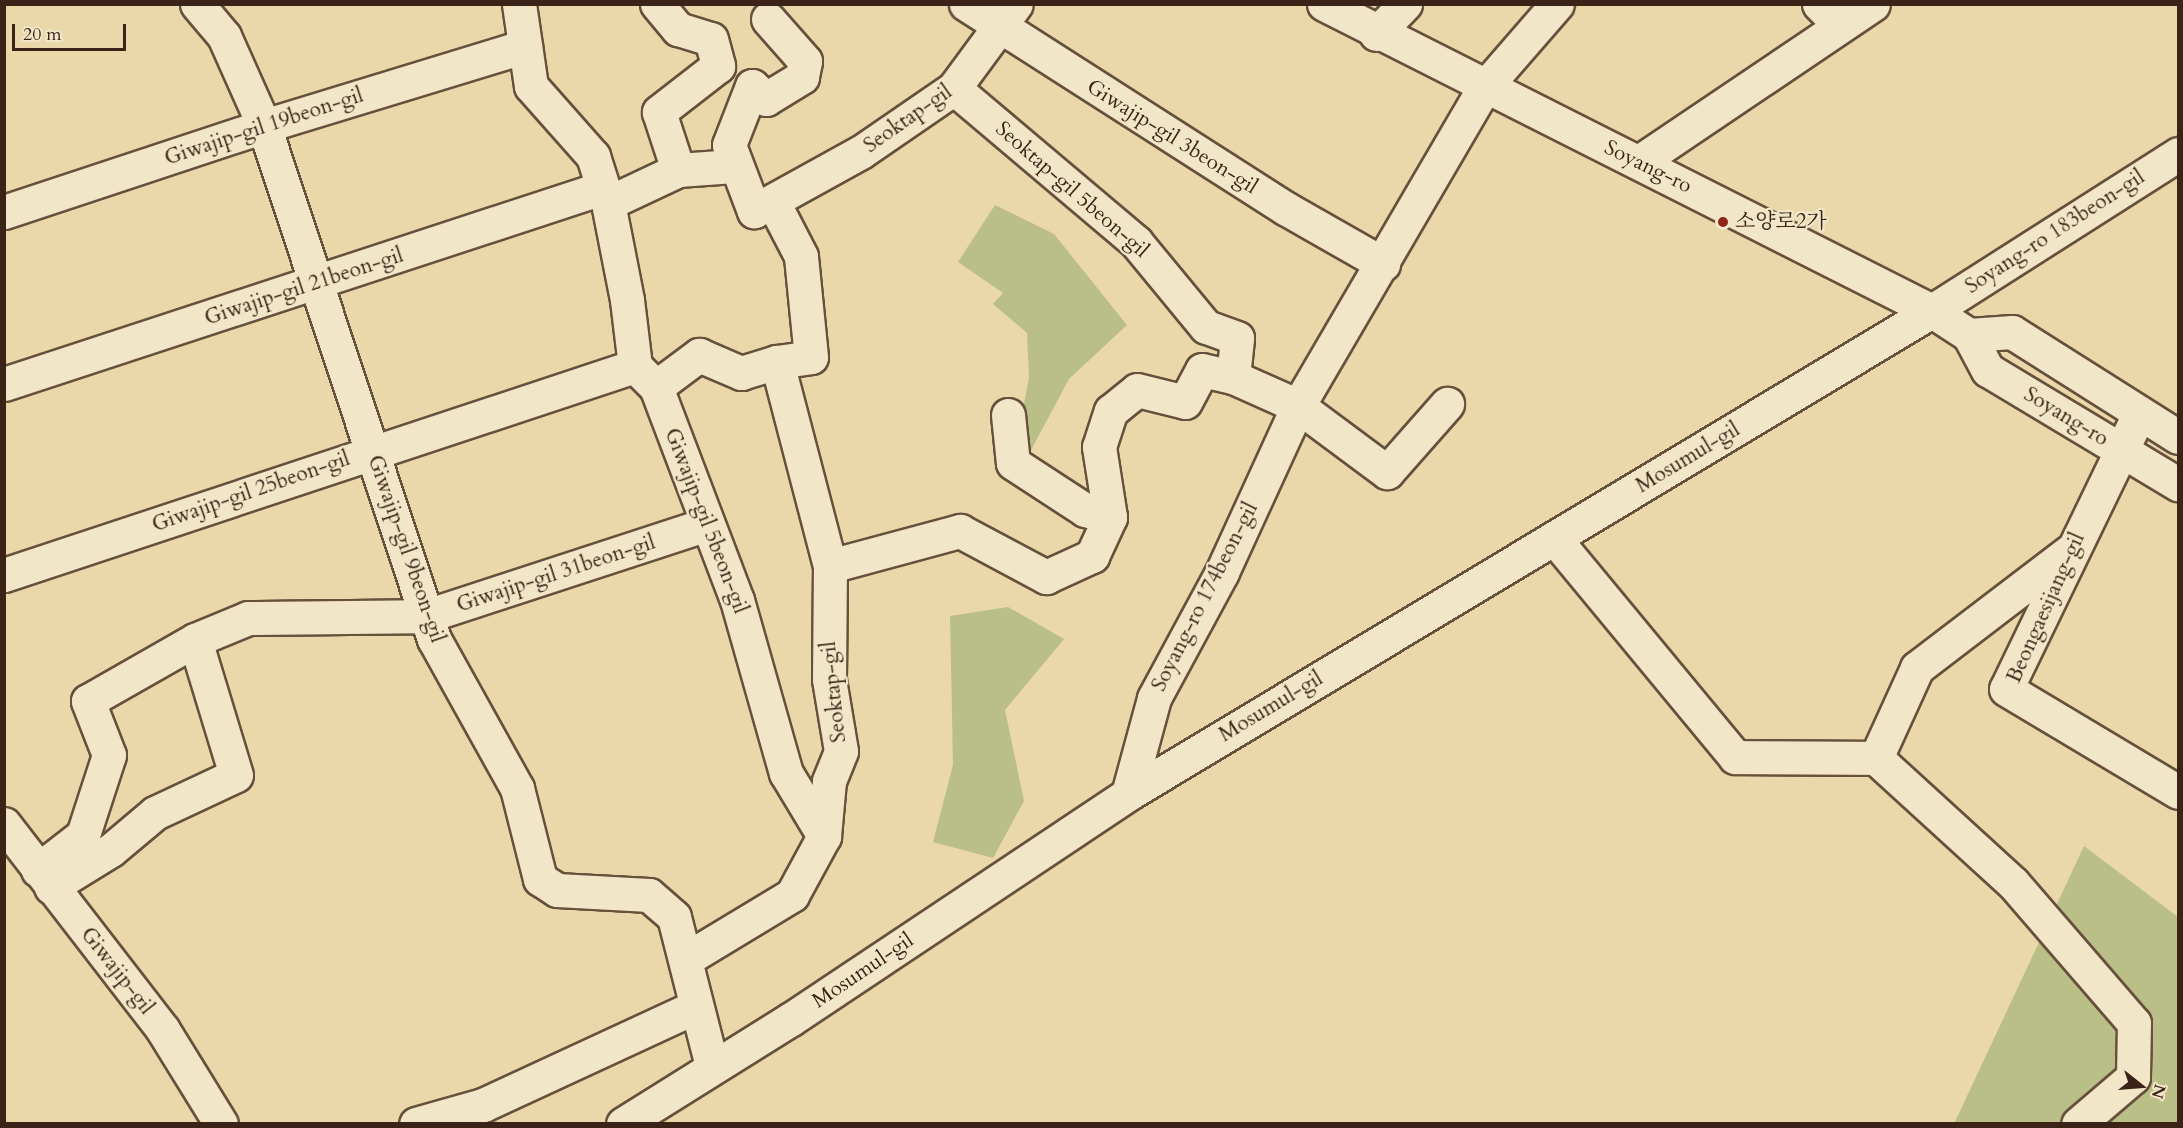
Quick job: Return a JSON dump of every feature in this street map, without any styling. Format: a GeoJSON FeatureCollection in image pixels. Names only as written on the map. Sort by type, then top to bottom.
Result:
{"type":"FeatureCollection","features":[{"type":"Feature","properties":{"kind":"street","name":"Giwajip-gil 9beon-gil"},"geometry":{"type":"LineString","coordinates":[[197,4],[224,36],[264,126],[319,283],[434,639],[517,788],[540,879],[557,890],[649,895],[674,917],[686,959],[695,1007],[712,1066]]}},
{"type":"Feature","properties":{"kind":"street","name":"Giwajip-gil 5beon-gil"},"geometry":{"type":"LineString","coordinates":[[519,4],[531,86],[593,156],[605,196],[645,377],[738,600],[786,773],[824,836]]}},
{"type":"Feature","properties":{"kind":"street"},"geometry":{"type":"LineString","coordinates":[[657,4],[678,29],[711,39],[718,66],[659,112],[678,170]]}},
{"type":"Feature","properties":{"kind":"street","name":"Giwajip-gil 3beon-gil"},"geometry":{"type":"LineString","coordinates":[[966,4],[1008,16],[1285,208],[1383,264]]}},
{"type":"Feature","properties":{"kind":"street","name":"Soyang-ro"},"geometry":{"type":"LineString","coordinates":[[1324,4],[1376,34],[1639,162],[1932,311],[1969,335],[1988,370],[2178,484]]}},
{"type":"Feature","properties":{"kind":"street"},"geometry":{"type":"LineString","coordinates":[[1376,34],[1405,4]]}},
{"type":"Feature","properties":{"kind":"street","name":"Soyang-ro 174beon-gil"},"geometry":{"type":"LineString","coordinates":[[1128,794],[1154,698],[1222,572],[1298,406],[1484,88],[1557,4]]}},
{"type":"Feature","properties":{"kind":"street"},"geometry":{"type":"LineString","coordinates":[[1639,162],[1829,15],[1873,4]]}},
{"type":"Feature","properties":{"kind":"street","name":"Seoktap-gil"},"geometry":{"type":"LineString","coordinates":[[768,19],[805,61],[802,77],[766,99],[752,87],[729,144],[734,166],[754,211],[861,153],[954,88],[1008,16]]}},
{"type":"Feature","properties":{"kind":"street","name":"Giwajip-gil 19beon-gil"},"geometry":{"type":"LineString","coordinates":[[4,212],[264,126],[525,46]]}},
{"type":"Feature","properties":{"kind":"street","name":"Seoktap-gil 5beon-gil"},"geometry":{"type":"LineString","coordinates":[[954,88],[1136,242],[1206,327],[1237,338],[1233,377]]}},
{"type":"Feature","properties":{"kind":"street","name":"Soyang-ro 183beon-gil"},"geometry":{"type":"LineString","coordinates":[[1932,311],[2178,153]]}},
{"type":"Feature","properties":{"kind":"street"},"geometry":{"type":"LineString","coordinates":[[605,196],[678,170],[734,166]]}},
{"type":"Feature","properties":{"kind":"street","name":"Giwajip-gil 21beon-gil"},"geometry":{"type":"LineString","coordinates":[[4,384],[319,283],[605,196]]}},
{"type":"Feature","properties":{"kind":"street"},"geometry":{"type":"LineString","coordinates":[[645,377],[699,355],[741,373],[777,362],[811,357],[801,256],[773,202]]}},
{"type":"Feature","properties":{"kind":"street","name":"Mosumul-gil"},"geometry":{"type":"LineString","coordinates":[[623,1124],[712,1066],[791,1019],[1128,794],[1932,311]]}},
{"type":"Feature","properties":{"kind":"street","name":"Soyang-ro"},"geometry":{"type":"LineString","coordinates":[[1969,335],[2012,332],[2178,437]]}},
{"type":"Feature","properties":{"kind":"street","name":"Seoktap-gil"},"geometry":{"type":"LineString","coordinates":[[686,959],[792,895],[824,836],[829,781],[841,751],[829,679],[830,566],[777,362]]}},
{"type":"Feature","properties":{"kind":"street"},"geometry":{"type":"LineString","coordinates":[[830,566],[960,531],[1046,577],[1092,556],[1110,518],[1099,447],[1112,411],[1137,390],[1185,402],[1202,370],[1233,377],[1298,406],[1387,472],[1447,404]]}},
{"type":"Feature","properties":{"kind":"street","name":"Giwajip-gil 25beon-gil"},"geometry":{"type":"LineString","coordinates":[[4,574],[373,451],[645,377]]}},
{"type":"Feature","properties":{"kind":"street","name":"Beongaesijang-gil"},"geometry":{"type":"LineString","coordinates":[[2139,414],[2070,551],[2006,689],[2178,792]]}},
{"type":"Feature","properties":{"kind":"street"},"geometry":{"type":"LineString","coordinates":[[1008,415],[1013,463],[1084,510],[1110,518]]}},
{"type":"Feature","properties":{"kind":"street","name":"Giwajip-gil 31beon-gil"},"geometry":{"type":"LineString","coordinates":[[44,878],[83,835],[109,755],[88,700],[195,640],[248,618],[426,616],[705,525]]}},
{"type":"Feature","properties":{"kind":"street"},"geometry":{"type":"LineString","coordinates":[[1554,538],[1735,757],[1876,759],[2013,883],[2134,1023],[2133,1077],[2078,1124]]}},
{"type":"Feature","properties":{"kind":"street"},"geometry":{"type":"LineString","coordinates":[[1876,759],[1917,668],[2070,551]]}},
{"type":"Feature","properties":{"kind":"street"},"geometry":{"type":"LineString","coordinates":[[44,878],[111,850],[155,813],[236,776],[195,640]]}},
{"type":"Feature","properties":{"kind":"street","name":"Giwajip-gil"},"geometry":{"type":"LineString","coordinates":[[4,824],[163,1030],[221,1124]]}},
{"type":"Feature","properties":{"kind":"street"},"geometry":{"type":"LineString","coordinates":[[416,1124],[483,1105],[695,1007]]}},
{"type":"Feature","properties":{"kind":"green space"},"geometry":{"type":"Polygon","coordinates":[[[995,205],[1054,234],[1127,325],[1069,379],[1031,450],[1018,436],[1029,377],[1027,333],[993,304],[1003,293],[958,262],[995,205]]]}},
{"type":"Feature","properties":{"kind":"green space"},"geometry":{"type":"Polygon","coordinates":[[[1008,607],[1064,639],[1005,710],[1024,801],[993,858],[933,842],[953,765],[950,616],[1008,607]]]}},
{"type":"Feature","properties":{"kind":"green space"},"geometry":{"type":"Polygon","coordinates":[[[2084,846],[2178,917],[2178,1123],[1954,1124],[2084,846]]]}},
{"type":"Feature","properties":{"kind":"place","name":"소양로2가"},"geometry":{"type":"Point","coordinates":[1723,222]}}]}
